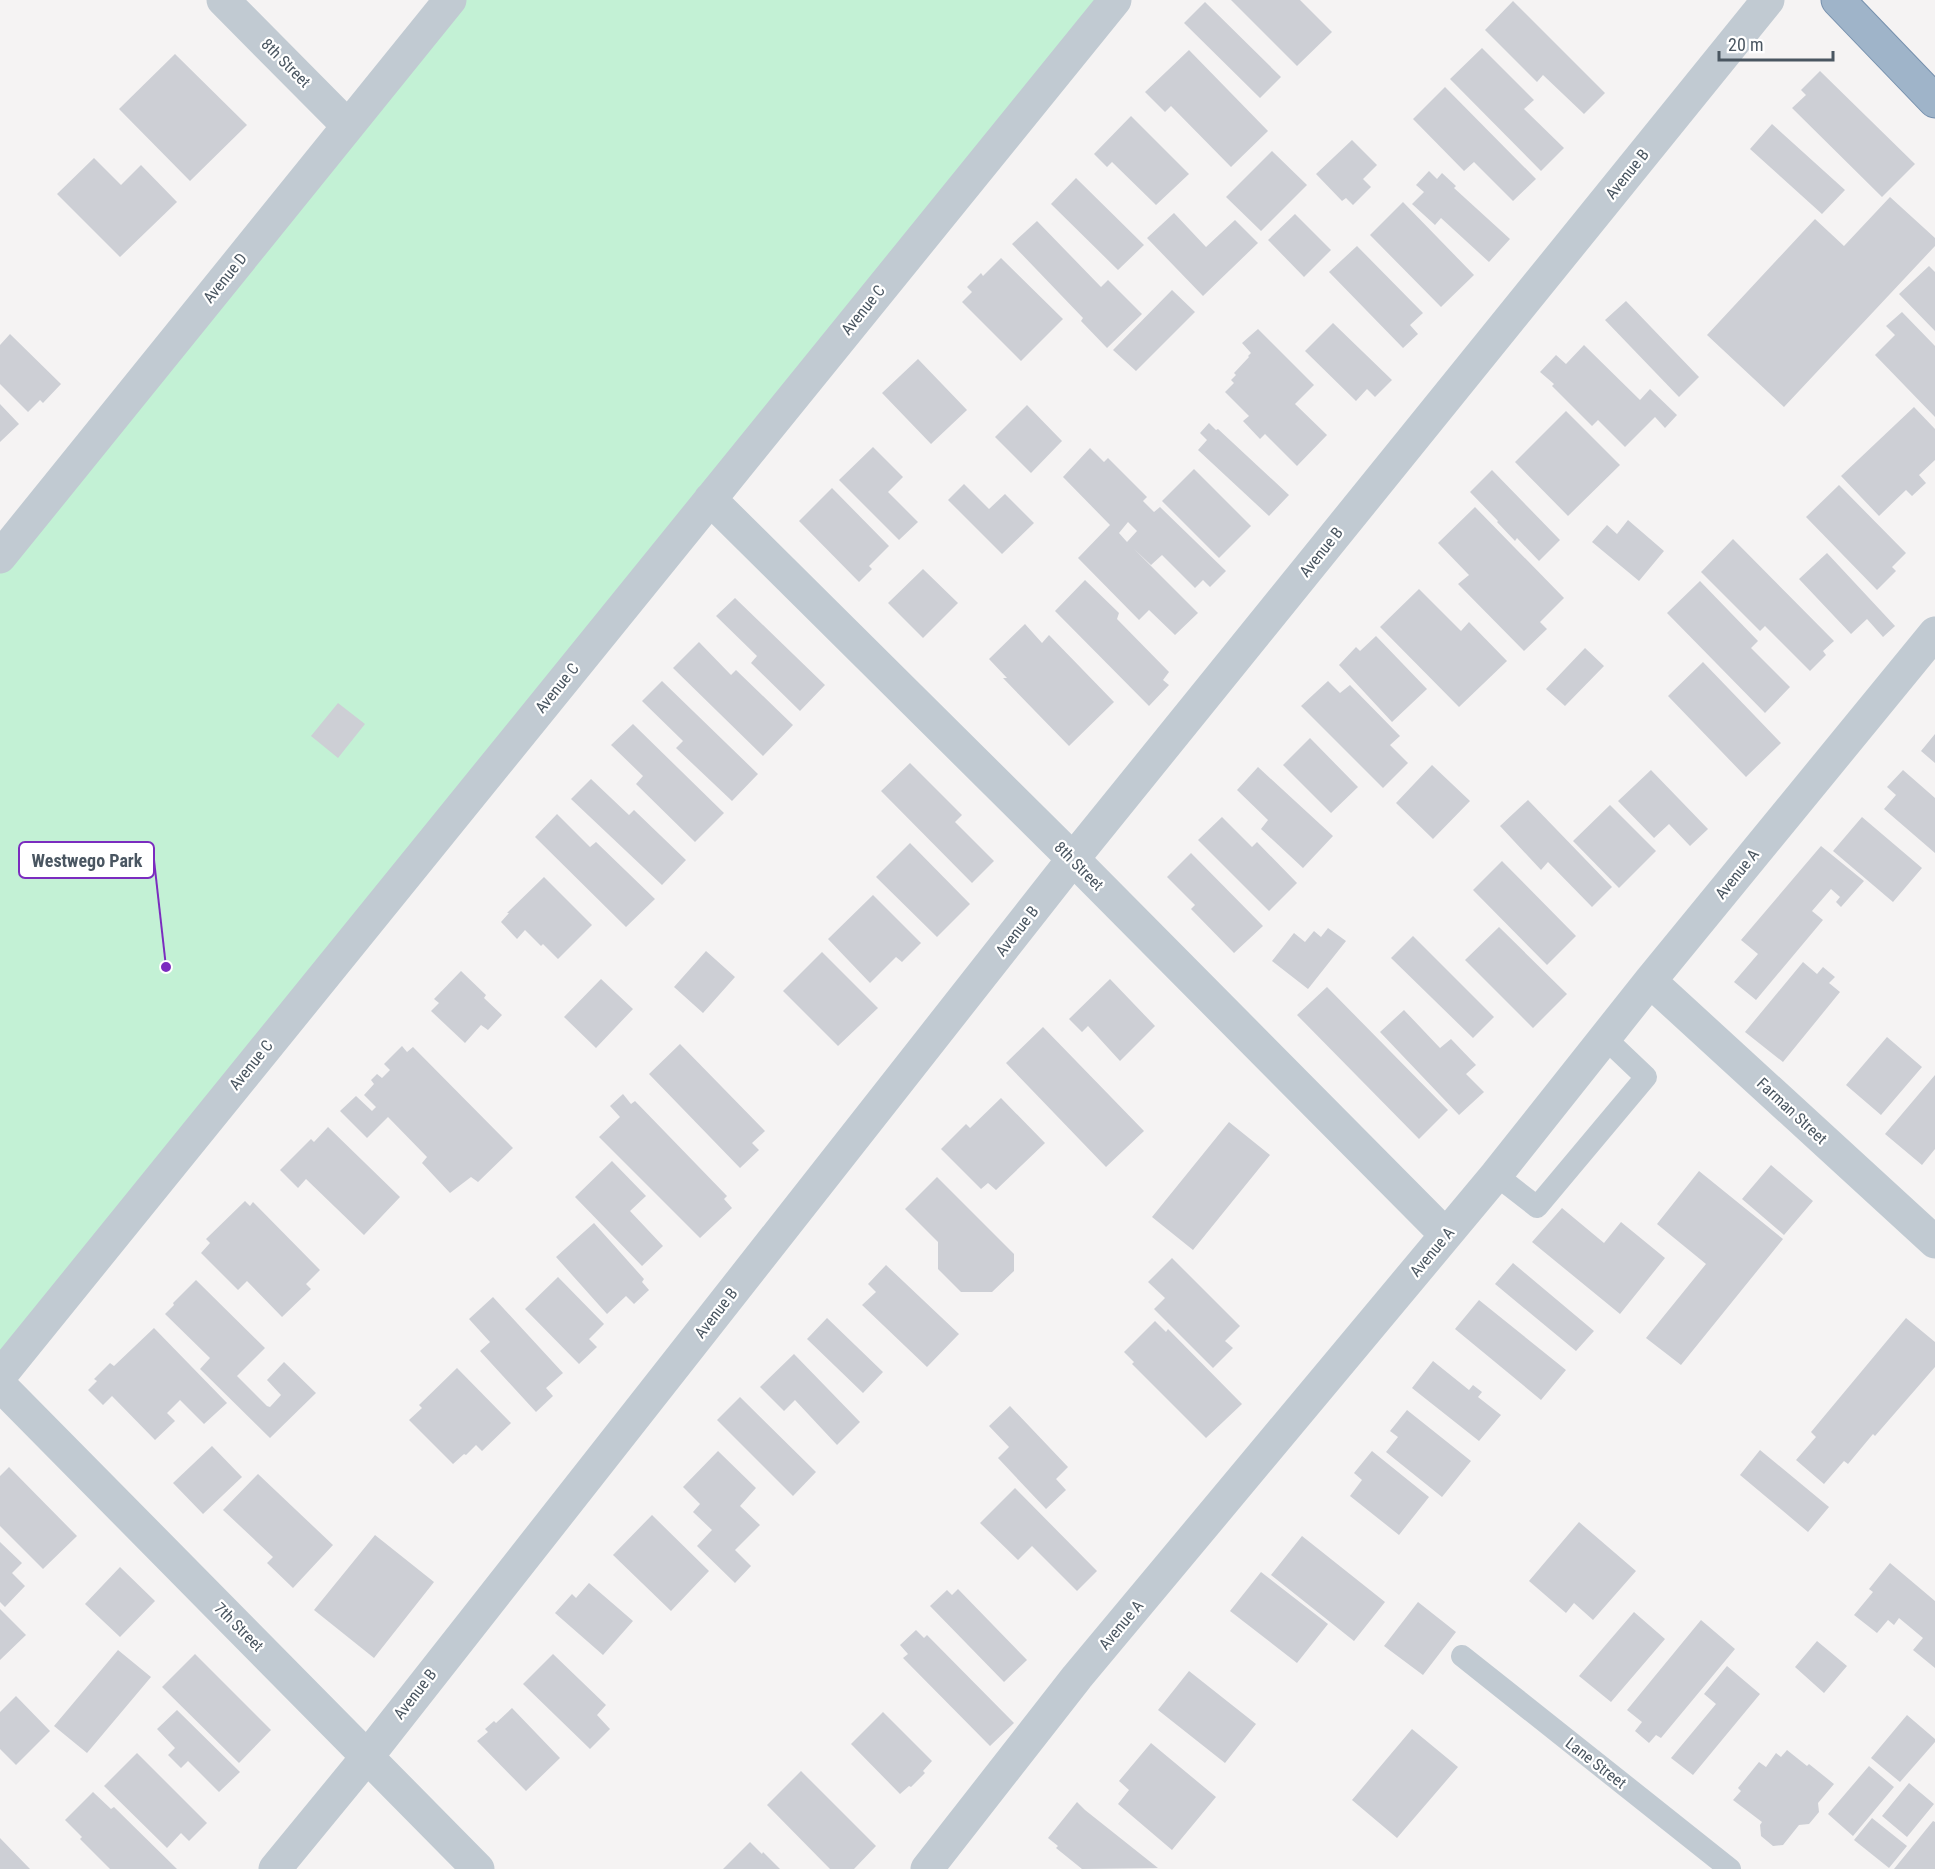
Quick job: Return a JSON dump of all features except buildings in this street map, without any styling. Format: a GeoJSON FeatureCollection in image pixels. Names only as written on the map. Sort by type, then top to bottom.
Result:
{"type":"FeatureCollection","features":[{"type":"Feature","properties":{"kind":"highway"},"geometry":{"type":"LineString","coordinates":[[1838,0],[1935,101]]}},
{"type":"Feature","properties":{"kind":"street","name":"8th Street"},"geometry":{"type":"LineString","coordinates":[[223,0],[348,126]]}},
{"type":"Feature","properties":{"kind":"street","name":"Avenue D"},"geometry":{"type":"LineString","coordinates":[[0,557],[450,0]]}},
{"type":"Feature","properties":{"kind":"street","name":"Avenue C"},"geometry":{"type":"LineString","coordinates":[[0,1376],[1115,0]]}},
{"type":"Feature","properties":{"kind":"street","name":"Avenue B"},"geometry":{"type":"LineString","coordinates":[[275,1869],[367,1756],[1073,860],[1768,0]]}},
{"type":"Feature","properties":{"kind":"street","name":"8th Street"},"geometry":{"type":"LineString","coordinates":[[710,499],[1446,1235]]}},
{"type":"Feature","properties":{"kind":"street","name":"Avenue A"},"geometry":{"type":"LineString","coordinates":[[927,1869],[1077,1677],[1496,1175],[1650,981],[1935,633]]}},
{"type":"Feature","properties":{"kind":"street","name":"Farman Street"},"geometry":{"type":"LineString","coordinates":[[1650,981],[1935,1242]]}},
{"type":"Feature","properties":{"kind":"street","name":"7th Street"},"geometry":{"type":"LineString","coordinates":[[0,1385],[478,1869]]}},
{"type":"Feature","properties":{"kind":"lane"},"geometry":{"type":"LineString","coordinates":[[1496,1175],[1537,1208],[1646,1077],[1606,1039]]}},
{"type":"Feature","properties":{"kind":"lane","name":"Lane Street"},"geometry":{"type":"LineString","coordinates":[[1462,1656],[1730,1869]]}},
{"type":"Feature","properties":{"kind":"green space"},"geometry":{"type":"Polygon","coordinates":[[[450,0],[1115,0],[0,1376],[0,557],[450,0]]]}},
{"type":"Feature","properties":{"kind":"place","name":"Westwego Park"},"geometry":{"type":"Point","coordinates":[166,967]}}]}
